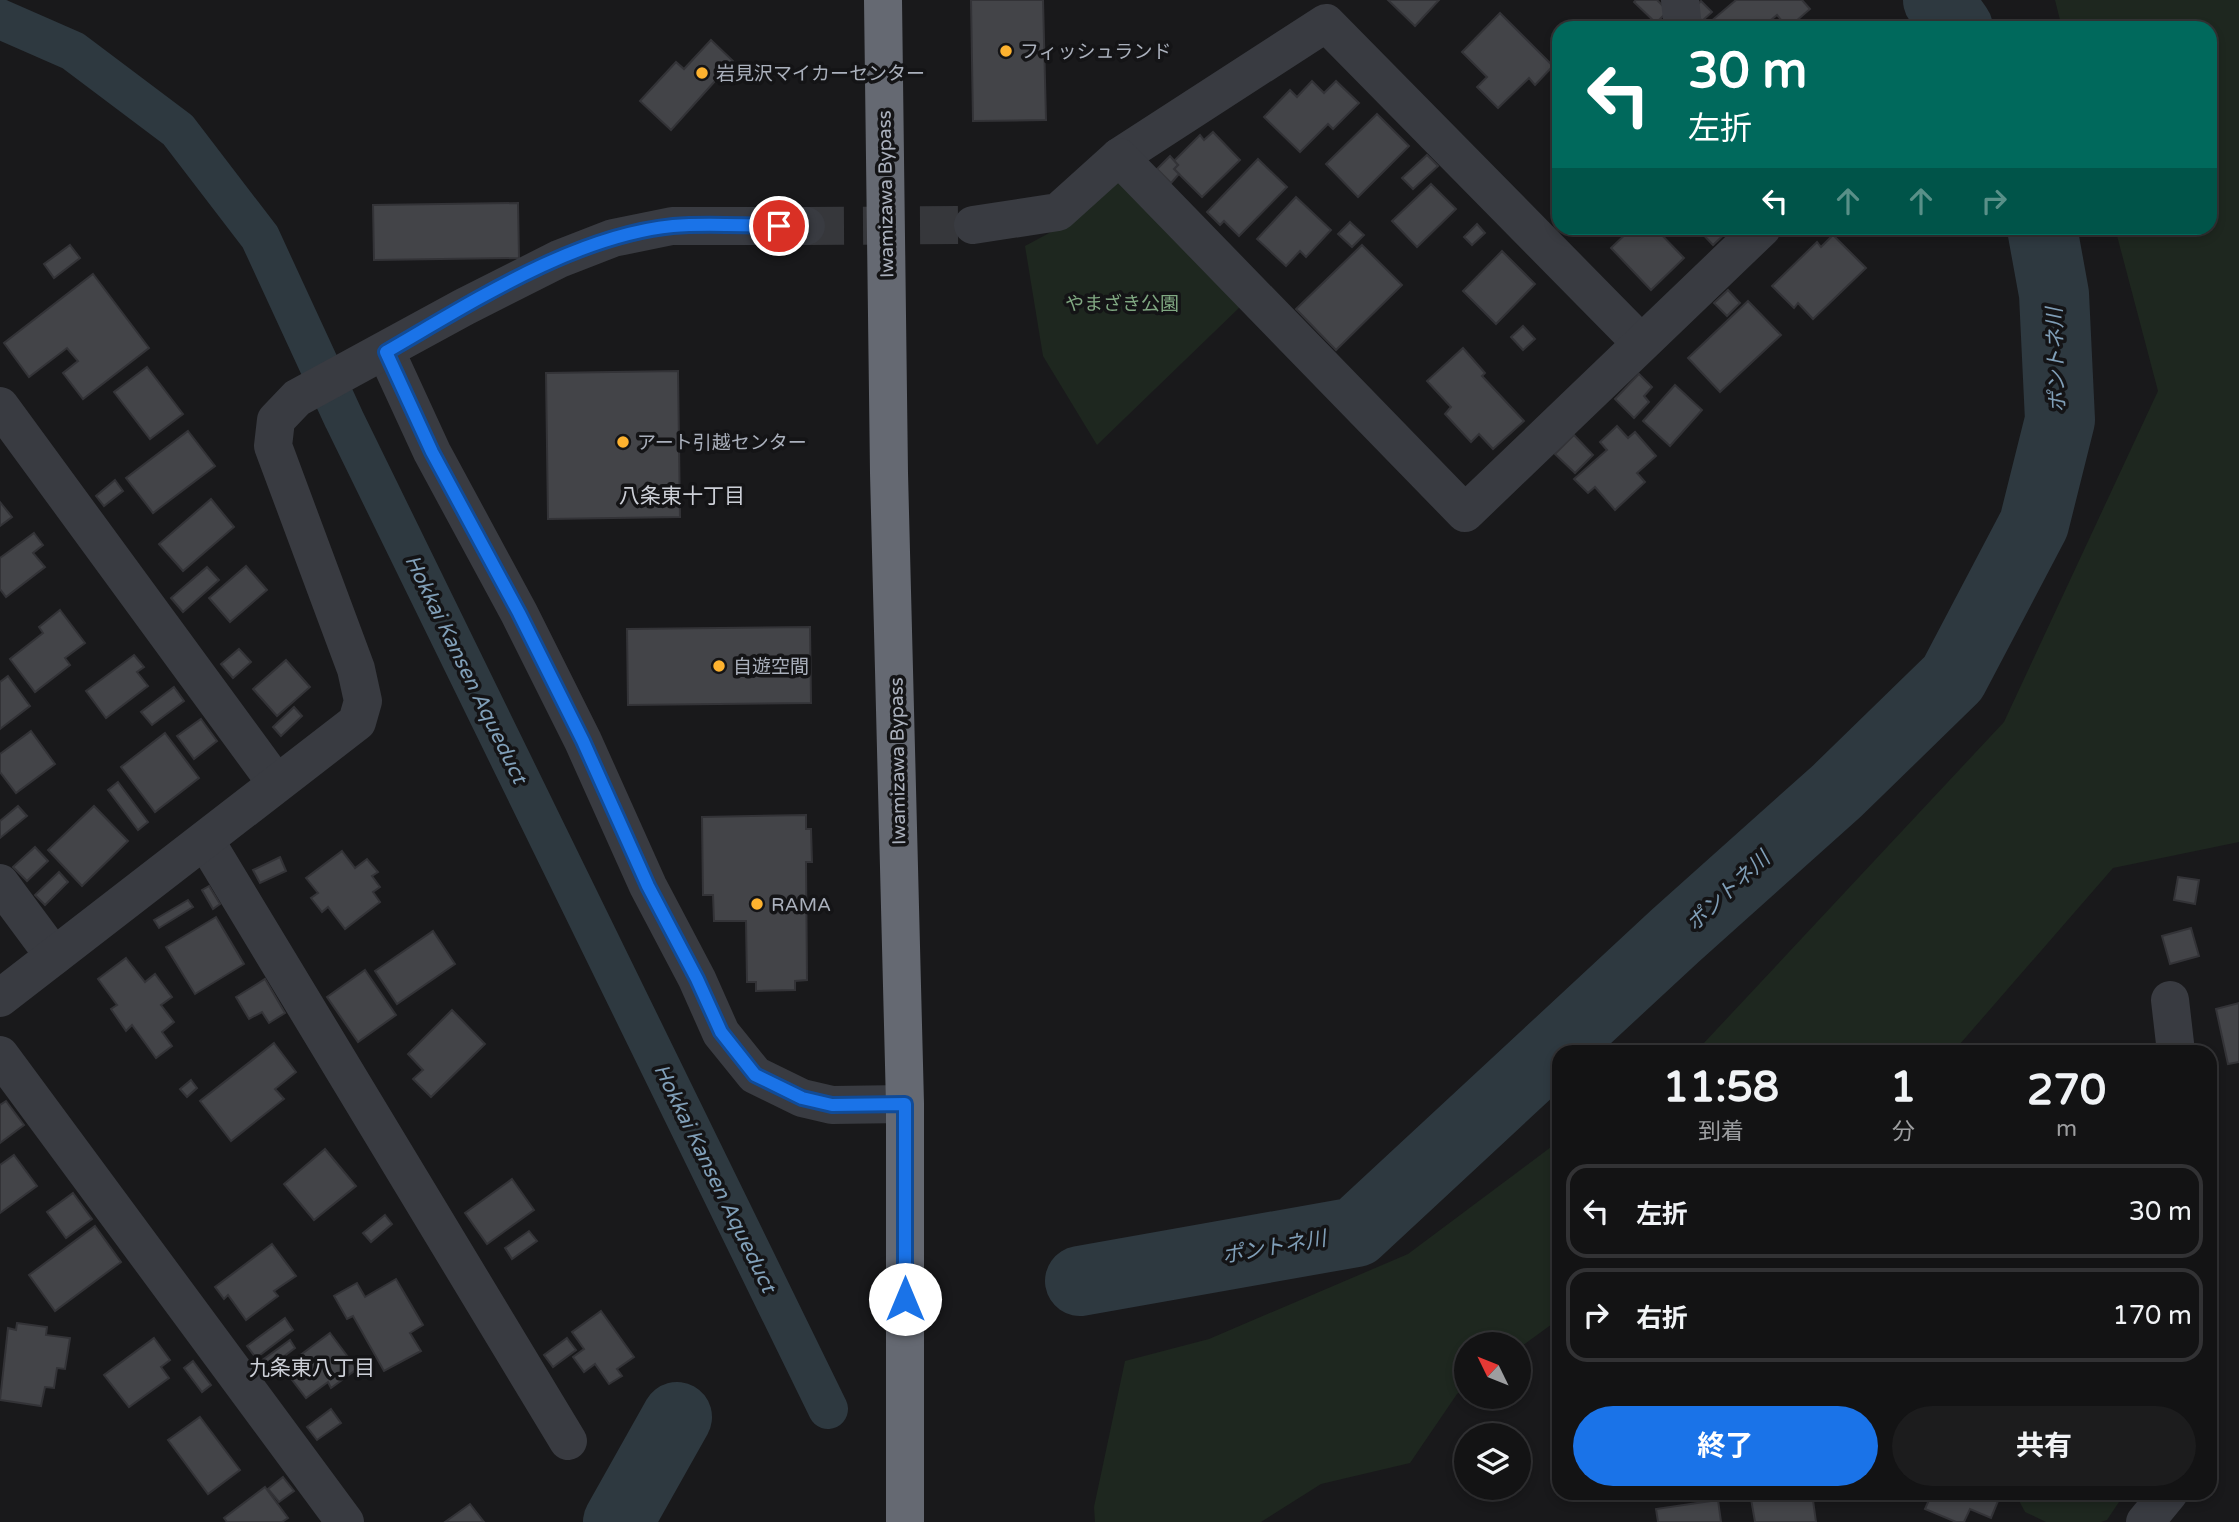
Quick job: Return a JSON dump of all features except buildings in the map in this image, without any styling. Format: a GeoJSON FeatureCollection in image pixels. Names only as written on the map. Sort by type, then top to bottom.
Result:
{"type":"FeatureCollection","features":[{"type":"Feature","properties":{"kind":"highway","name":"Iwamizawa Bypass"},"geometry":{"type":"LineString","coordinates":[[883,0],[889,473],[905,1104],[905,1522]]}},
{"type":"Feature","properties":{"kind":"street"},"geometry":{"type":"LineString","coordinates":[[1680,0],[1682,21]]}},
{"type":"Feature","properties":{"kind":"street"},"geometry":{"type":"LineString","coordinates":[[973,225],[1058,212],[1119,157],[1326,8],[1640,342]]}},
{"type":"Feature","properties":{"kind":"street"},"geometry":{"type":"LineString","coordinates":[[1119,157],[1465,513],[1640,342],[1755,235]]}},
{"type":"Feature","properties":{"kind":"street"},"geometry":{"type":"LineString","coordinates":[[0,998],[357,722],[363,701],[356,670],[273,446],[276,420],[298,398],[464,307],[559,259],[613,238],[672,226],[806,226]]}},
{"type":"Feature","properties":{"kind":"street"},"geometry":{"type":"LineString","coordinates":[[372,359],[432,452],[519,613],[583,741],[648,886],[697,979],[721,1032],[755,1075],[802,1098],[832,1105],[905,1104]]}},
{"type":"Feature","properties":{"kind":"street"},"geometry":{"type":"LineString","coordinates":[[0,406],[276,783]]}},
{"type":"Feature","properties":{"kind":"street"},"geometry":{"type":"LineString","coordinates":[[205,840],[568,1441]]}},
{"type":"Feature","properties":{"kind":"street"},"geometry":{"type":"LineString","coordinates":[[0,883],[54,956]]}},
{"type":"Feature","properties":{"kind":"street"},"geometry":{"type":"LineString","coordinates":[[2170,1000],[2175,1045]]}},
{"type":"Feature","properties":{"kind":"street"},"geometry":{"type":"LineString","coordinates":[[0,1055],[345,1522]]}},
{"type":"Feature","properties":{"kind":"street"},"geometry":{"type":"LineString","coordinates":[[2145,1522],[2163,1500]]}},
{"type":"Feature","properties":{"kind":"green space"},"geometry":{"type":"Polygon","coordinates":[[[2055,0],[2239,0],[2239,842],[2113,868],[1959,1045],[1703,1044],[2004,722],[2158,391],[2117,235],[2217,235],[2217,21],[2060,21],[2055,0]]]}},
{"type":"Feature","properties":{"kind":"green space","name":"やまざき公園"},"geometry":{"type":"Polygon","coordinates":[[[1118,175],[1242,305],[1097,445],[1043,356],[1025,246],[1066,224],[1118,175]]]}},
{"type":"Feature","properties":{"kind":"green space"},"geometry":{"type":"Polygon","coordinates":[[[1552,1146],[1552,1324],[1531,1339],[1531,1332],[1454,1332],[1454,1398],[1410,1463],[1321,1484],[1261,1522],[1095,1522],[1094,1507],[1125,1361],[1209,1339],[1408,1254],[1552,1146]]]}},
{"type":"Feature","properties":{"kind":"green space"},"geometry":{"type":"Polygon","coordinates":[[[2019,1500],[2120,1500],[2107,1520],[2101,1522],[2046,1522],[2025,1512],[2019,1500]]]}},
{"type":"Feature","properties":{"kind":"waterway","name":"ポントネ川"},"geometry":{"type":"LineString","coordinates":[[1938,0],[1953,21]]}},
{"type":"Feature","properties":{"kind":"waterway","name":"Hokkai Kansen Aqueduct"},"geometry":{"type":"LineString","coordinates":[[0,19],[73,51],[178,130],[260,237],[344,419],[828,1409]]}},
{"type":"Feature","properties":{"kind":"waterway","name":"ポントネ川"},"geometry":{"type":"LineString","coordinates":[[1558,1045],[1837,791],[1953,678],[2034,524],[2060,420],[2054,294],[2043,235]]}},
{"type":"Feature","properties":{"kind":"waterway","name":"ポントネ川"},"geometry":{"type":"LineString","coordinates":[[1080,1281],[1356,1232],[1552,1050]]}},
{"type":"Feature","properties":{"kind":"waterway","name":"ポントネ川"},"geometry":{"type":"LineString","coordinates":[[618,1522],[677,1417]]}},
{"type":"Feature","properties":{"kind":"tunnel"},"geometry":{"type":"LineString","coordinates":[[806,226],[973,225]]}},
{"type":"Feature","properties":{"kind":"place","name":"フィッシュランド"},"geometry":{"type":"Point","coordinates":[1006,51]}},
{"type":"Feature","properties":{"kind":"place","name":"岩見沢マイカーセンター"},"geometry":{"type":"Point","coordinates":[702,73]}},
{"type":"Feature","properties":{"kind":"place","name":"アート引越センター"},"geometry":{"type":"Point","coordinates":[623,442]}},
{"type":"Feature","properties":{"kind":"place","name":"自遊空間"},"geometry":{"type":"Point","coordinates":[719,666]}},
{"type":"Feature","properties":{"kind":"place","name":"RAMA"},"geometry":{"type":"Point","coordinates":[757,904]}},
{"type":"Feature","properties":{"kind":"district","name":"八条東十丁目"},"geometry":{"type":"Point","coordinates":[682,496]}},
{"type":"Feature","properties":{"kind":"district","name":"九条東八丁目"},"geometry":{"type":"Point","coordinates":[312,1368]}},
{"type":"Feature","properties":{"kind":"route"},"geometry":{"type":"LineString","coordinates":[[779,226],[672,226],[613,238],[559,259],[464,307],[386,352],[432,452],[519,613],[583,741],[648,886],[697,979],[721,1032],[755,1075],[802,1098],[832,1105],[905,1104],[905,1299]]}}]}
